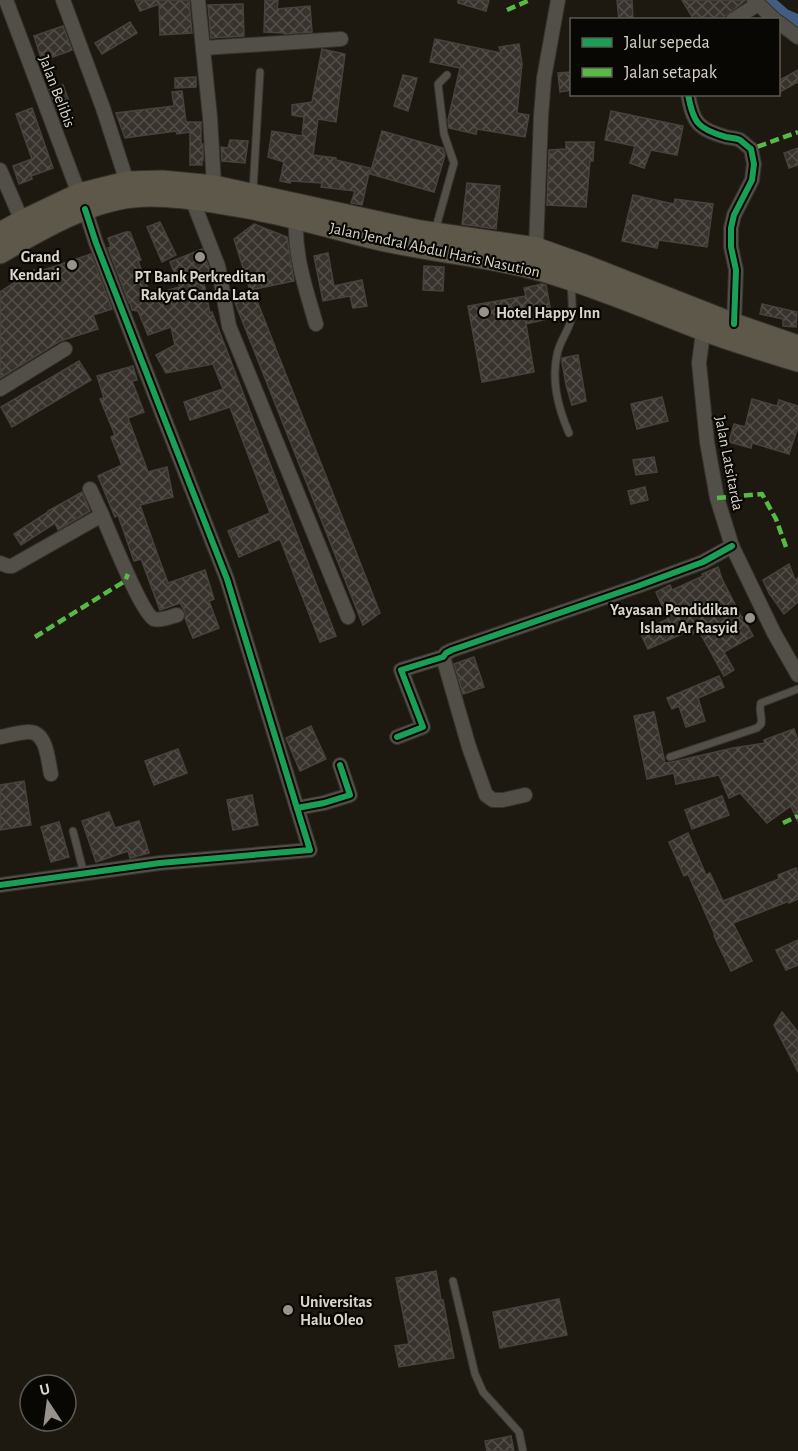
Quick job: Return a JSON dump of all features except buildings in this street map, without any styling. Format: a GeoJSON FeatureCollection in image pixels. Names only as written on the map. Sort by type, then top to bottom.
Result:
{"type":"FeatureCollection","features":[{"type":"Feature","properties":{"kind":"highway","name":"Jalan Jendral Abdul Haris Nasution"},"geometry":{"type":"LineString","coordinates":[[0,234],[22,221],[82,202],[127,182],[162,181],[214,186],[434,233],[536,248],[594,269],[704,322],[737,342],[798,361]]}},
{"type":"Feature","properties":{"kind":"highway","name":"Jalan Jendral Abdul Haris Nasution"},"geometry":{"type":"LineString","coordinates":[[0,253],[34,234],[82,202],[159,196],[192,199],[268,212],[410,247],[509,262],[570,279],[638,303],[704,322],[734,324],[798,346]]}},
{"type":"Feature","properties":{"kind":"street"},"geometry":{"type":"LineString","coordinates":[[63,0],[103,108],[127,182]]}},
{"type":"Feature","properties":{"kind":"street"},"geometry":{"type":"LineString","coordinates":[[198,0],[214,186]]}},
{"type":"Feature","properties":{"kind":"street"},"geometry":{"type":"LineString","coordinates":[[536,248],[544,78],[558,0]]}},
{"type":"Feature","properties":{"kind":"street"},"geometry":{"type":"LineString","coordinates":[[736,18],[756,2],[774,18]]}},
{"type":"Feature","properties":{"kind":"street","name":"Jalan Belibis"},"geometry":{"type":"LineString","coordinates":[[5,6],[227,579],[310,850],[160,863],[84,874]]}},
{"type":"Feature","properties":{"kind":"street"},"geometry":{"type":"LineString","coordinates":[[780,23],[798,37]]}},
{"type":"Feature","properties":{"kind":"street"},"geometry":{"type":"LineString","coordinates":[[203,48],[341,39]]}},
{"type":"Feature","properties":{"kind":"street"},"geometry":{"type":"LineString","coordinates":[[688,96],[693,115],[698,124],[706,130],[738,139],[751,149],[754,165],[752,180],[734,215],[731,228],[731,247],[736,270],[734,324]]}},
{"type":"Feature","properties":{"kind":"street"},"geometry":{"type":"LineString","coordinates":[[0,170],[22,221]]}},
{"type":"Feature","properties":{"kind":"street"},"geometry":{"type":"LineString","coordinates":[[192,199],[218,266],[229,326],[348,617]]}},
{"type":"Feature","properties":{"kind":"street"},"geometry":{"type":"LineString","coordinates":[[296,219],[301,270],[316,324]]}},
{"type":"Feature","properties":{"kind":"street","name":"Jalan Latsitarda"},"geometry":{"type":"LineString","coordinates":[[704,322],[699,363],[707,442],[717,498],[732,546],[774,633],[798,675]]}},
{"type":"Feature","properties":{"kind":"street"},"geometry":{"type":"LineString","coordinates":[[0,389],[66,349]]}},
{"type":"Feature","properties":{"kind":"street"},"geometry":{"type":"LineString","coordinates":[[90,489],[147,611],[152,618],[157,620],[177,615]]}},
{"type":"Feature","properties":{"kind":"street"},"geometry":{"type":"LineString","coordinates":[[0,563],[12,566],[102,515]]}},
{"type":"Feature","properties":{"kind":"street"},"geometry":{"type":"LineString","coordinates":[[397,737],[423,728],[401,670],[443,657],[452,650],[703,562],[732,546]]}},
{"type":"Feature","properties":{"kind":"street"},"geometry":{"type":"LineString","coordinates":[[443,657],[469,747],[486,795],[494,800],[525,795]]}},
{"type":"Feature","properties":{"kind":"street"},"geometry":{"type":"LineString","coordinates":[[0,737],[31,732],[40,736],[51,774]]}},
{"type":"Feature","properties":{"kind":"street"},"geometry":{"type":"LineString","coordinates":[[297,808],[350,795],[340,765]]}},
{"type":"Feature","properties":{"kind":"street"},"geometry":{"type":"LineString","coordinates":[[0,885],[84,874]]}},
{"type":"Feature","properties":{"kind":"lane"},"geometry":{"type":"LineString","coordinates":[[252,193],[260,72]]}},
{"type":"Feature","properties":{"kind":"lane"},"geometry":{"type":"LineString","coordinates":[[434,233],[454,163],[444,134],[438,84],[447,75]]}},
{"type":"Feature","properties":{"kind":"lane"},"geometry":{"type":"LineString","coordinates":[[569,434],[555,394],[554,378],[558,349],[571,320],[570,279]]}},
{"type":"Feature","properties":{"kind":"lane"},"geometry":{"type":"LineString","coordinates":[[670,757],[757,728],[762,721],[760,703],[798,689]]}},
{"type":"Feature","properties":{"kind":"lane"},"geometry":{"type":"LineString","coordinates":[[74,831],[84,874]]}},
{"type":"Feature","properties":{"kind":"lane"},"geometry":{"type":"LineString","coordinates":[[453,1281],[475,1374],[483,1392],[519,1432],[523,1451]]}},
{"type":"Feature","properties":{"kind":"waterway"},"geometry":{"type":"LineString","coordinates":[[767,6],[782,19],[798,26]]}},
{"type":"Feature","properties":{"kind":"marked path"},"geometry":{"type":"LineString","coordinates":[[507,10],[530,0]]}},
{"type":"Feature","properties":{"kind":"marked path"},"geometry":{"type":"LineString","coordinates":[[746,145],[751,149],[798,132]]}},
{"type":"Feature","properties":{"kind":"marked path"},"geometry":{"type":"LineString","coordinates":[[717,498],[762,494],[776,519],[786,547]]}},
{"type":"Feature","properties":{"kind":"marked path"},"geometry":{"type":"LineString","coordinates":[[35,637],[125,581],[128,574]]}},
{"type":"Feature","properties":{"kind":"marked path"},"geometry":{"type":"LineString","coordinates":[[783,823],[798,816]]}},
{"type":"Feature","properties":{"kind":"cycle path"},"geometry":{"type":"LineString","coordinates":[[688,96],[692,112],[698,123],[709,131],[740,140],[751,149],[754,164],[752,180],[734,215],[731,228],[731,247],[736,270],[734,324]]}},
{"type":"Feature","properties":{"kind":"cycle path"},"geometry":{"type":"LineString","coordinates":[[85,209],[96,243],[227,579],[297,808],[350,795],[340,765]]}},
{"type":"Feature","properties":{"kind":"cycle path"},"geometry":{"type":"LineString","coordinates":[[397,737],[423,727],[401,670],[443,657],[452,650],[703,562],[732,546]]}},
{"type":"Feature","properties":{"kind":"cycle path"},"geometry":{"type":"LineString","coordinates":[[0,885],[160,863],[310,850],[297,808]]}},
{"type":"Feature","properties":{"kind":"place","name":"PT Bank Perkreditan Rakyat Ganda Lata"},"geometry":{"type":"Point","coordinates":[200,257]}},
{"type":"Feature","properties":{"kind":"place","name":"Grand Kendari"},"geometry":{"type":"Point","coordinates":[72,265]}},
{"type":"Feature","properties":{"kind":"place","name":"Hotel Happy Inn"},"geometry":{"type":"Point","coordinates":[484,312]}},
{"type":"Feature","properties":{"kind":"place","name":"Yayasan Pendidikan Islam Ar Rasyid"},"geometry":{"type":"Point","coordinates":[750,618]}},
{"type":"Feature","properties":{"kind":"place","name":"Universitas Halu Oleo"},"geometry":{"type":"Point","coordinates":[288,1310]}}]}
